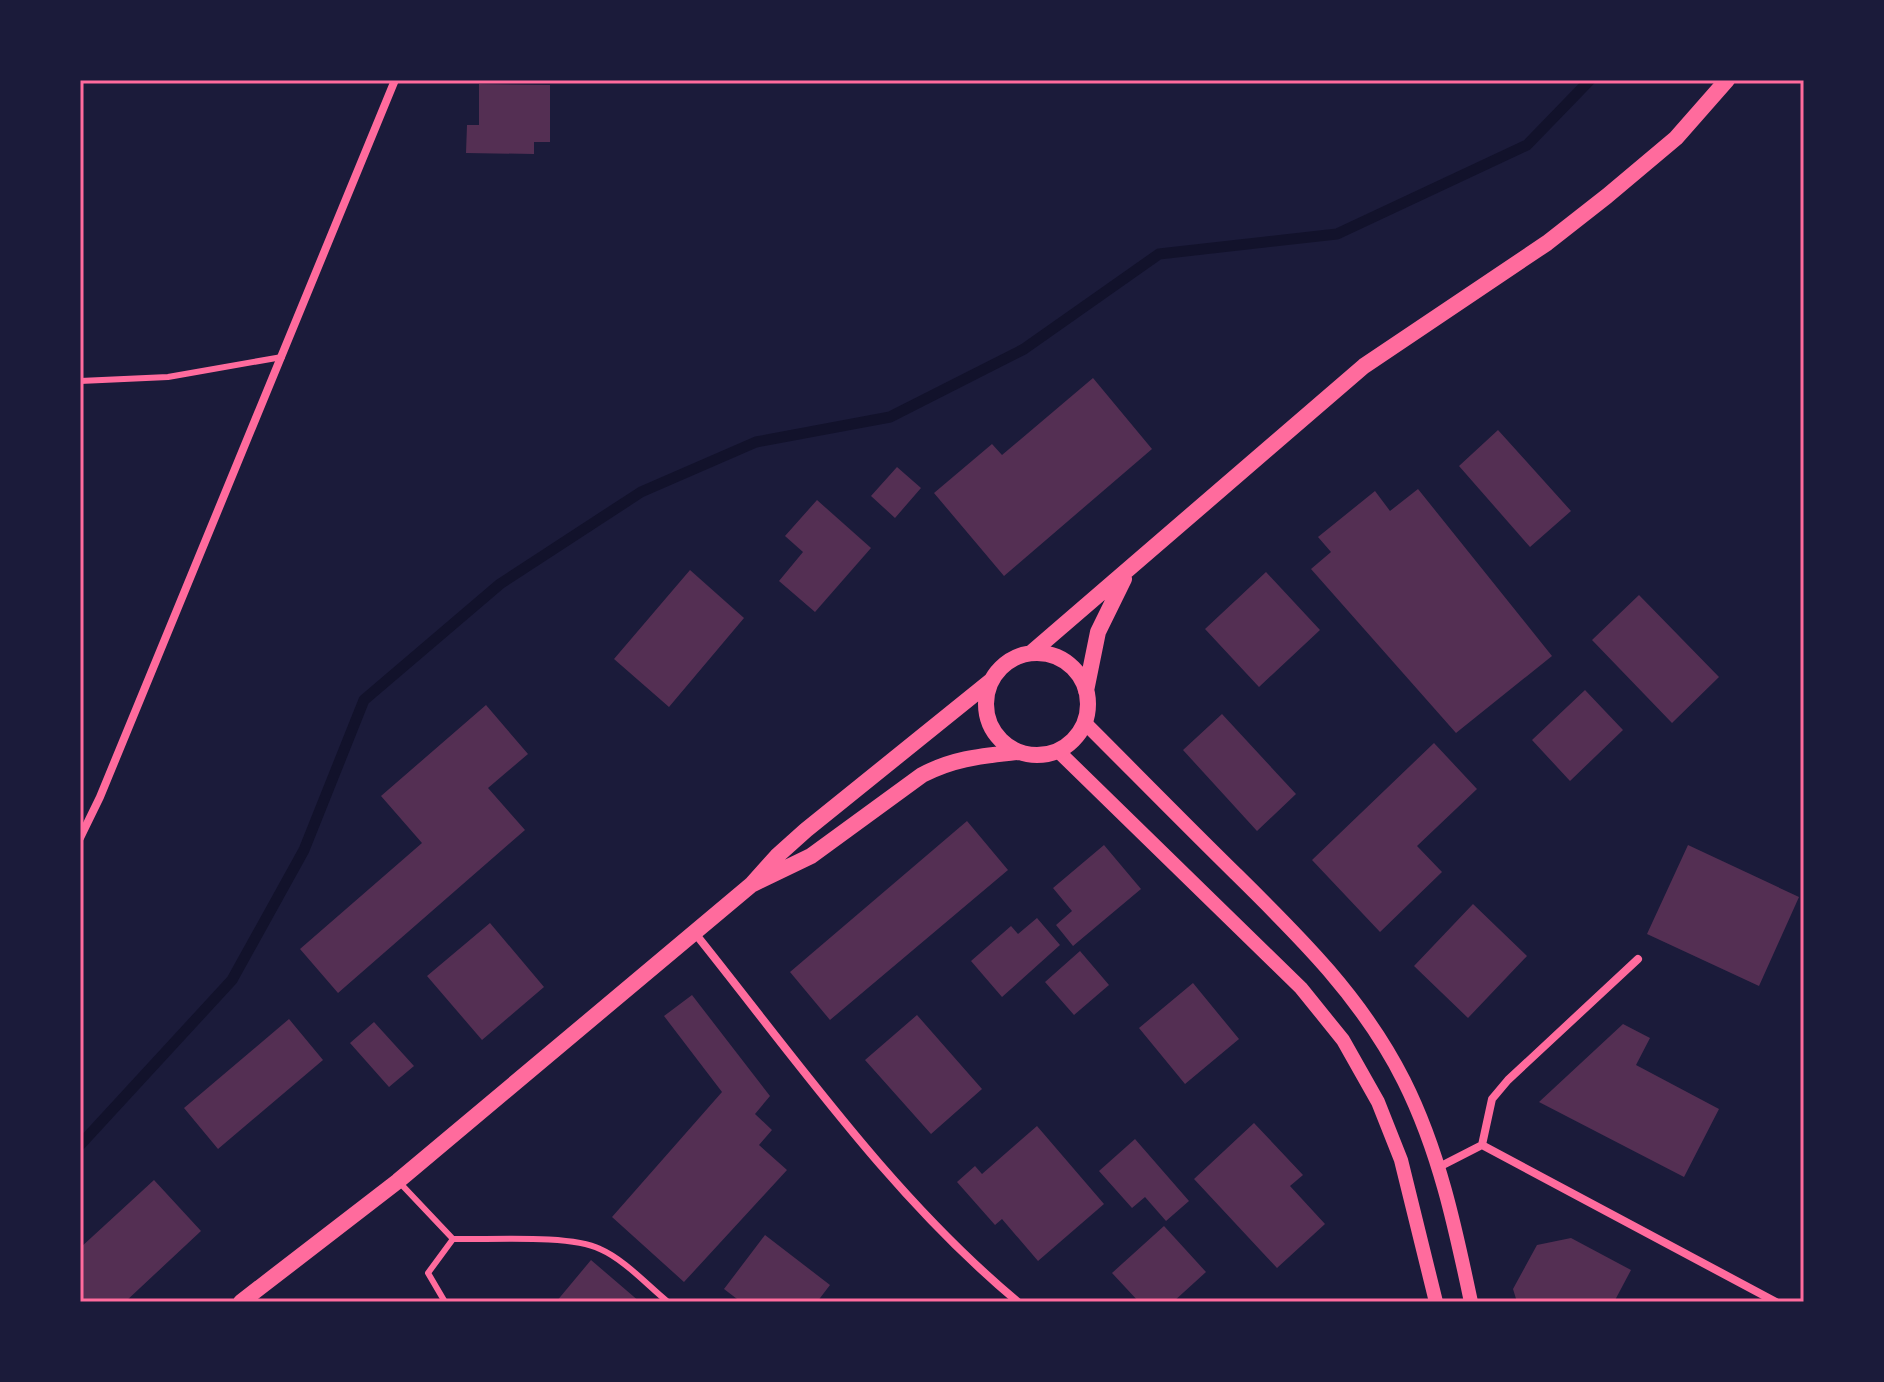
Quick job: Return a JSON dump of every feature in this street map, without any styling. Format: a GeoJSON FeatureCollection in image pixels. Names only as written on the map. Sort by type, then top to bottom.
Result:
{"type":"FeatureCollection","features":[{"type":"Feature","properties":{"kind":"main road"},"geometry":{"type":"LineString","coordinates":[[241,1302],[398,1181],[751,885],[792,841],[992,680],[1008,662],[1031,653],[1364,366],[1536,250],[1607,196],[1676,138],[1727,80]]}},
{"type":"Feature","properties":{"kind":"main road"},"geometry":{"type":"LineString","coordinates":[[751,885],[798,865],[937,767],[952,761],[1018,752],[1045,755],[1058,751],[1078,734],[1085,723],[1088,707],[1086,691],[1098,632],[1128,571]]}},
{"type":"Feature","properties":{"kind":"main road"},"geometry":{"type":"LineString","coordinates":[[1031,653],[1046,653],[1071,666],[1086,691]]}},
{"type":"Feature","properties":{"kind":"main road"},"geometry":{"type":"LineString","coordinates":[[992,680],[986,697],[987,714],[993,730],[1004,743],[1018,752]]}},
{"type":"Feature","properties":{"kind":"street"},"geometry":{"type":"LineString","coordinates":[[80,838],[100,797],[395,80]]}},
{"type":"Feature","properties":{"kind":"street"},"geometry":{"type":"LineString","coordinates":[[1085,723],[1303,941],[1343,985],[1382,1041],[1402,1078],[1439,1167],[1471,1302]]}},
{"type":"Feature","properties":{"kind":"street"},"geometry":{"type":"LineString","coordinates":[[1058,751],[1301,988],[1343,1040],[1378,1102],[1401,1160],[1436,1302]]}},
{"type":"Feature","properties":{"kind":"street"},"geometry":{"type":"LineString","coordinates":[[694,931],[890,1175],[956,1245],[1018,1302]]}},
{"type":"Feature","properties":{"kind":"street"},"geometry":{"type":"LineString","coordinates":[[1482,1145],[1492,1099],[1508,1080],[1638,959]]}},
{"type":"Feature","properties":{"kind":"street"},"geometry":{"type":"LineString","coordinates":[[1439,1167],[1482,1145]]}},
{"type":"Feature","properties":{"kind":"street"},"geometry":{"type":"LineString","coordinates":[[1482,1145],[1776,1302]]}},
{"type":"Feature","properties":{"kind":"lane"},"geometry":{"type":"LineString","coordinates":[[80,381],[168,377],[282,357]]}},
{"type":"Feature","properties":{"kind":"lane"},"geometry":{"type":"LineString","coordinates":[[398,1181],[453,1239],[589,1244],[608,1252],[668,1302]]}},
{"type":"Feature","properties":{"kind":"lane"},"geometry":{"type":"LineString","coordinates":[[445,1302],[428,1273],[453,1239]]}},
{"type":"Feature","properties":{"kind":"building"},"geometry":{"type":"Polygon","coordinates":[[[479,84],[550,85],[550,142],[534,142],[534,154],[466,153],[467,125],[479,125],[479,84]]]}},
{"type":"Feature","properties":{"kind":"building"},"geometry":{"type":"Polygon","coordinates":[[[1093,378],[1152,449],[1004,576],[934,493],[992,444],[1002,455],[1093,378]]]}},
{"type":"Feature","properties":{"kind":"building"},"geometry":{"type":"Polygon","coordinates":[[[1498,430],[1571,511],[1530,547],[1459,466],[1498,430]]]}},
{"type":"Feature","properties":{"kind":"building"},"geometry":{"type":"Polygon","coordinates":[[[897,467],[921,488],[895,518],[871,496],[897,467]]]}},
{"type":"Feature","properties":{"kind":"building"},"geometry":{"type":"Polygon","coordinates":[[[1418,489],[1552,656],[1456,733],[1311,569],[1331,552],[1318,537],[1375,491],[1390,511],[1418,489]]]}},
{"type":"Feature","properties":{"kind":"building"},"geometry":{"type":"Polygon","coordinates":[[[817,500],[871,548],[815,612],[779,581],[803,552],[785,536],[817,500]]]}},
{"type":"Feature","properties":{"kind":"building"},"geometry":{"type":"Polygon","coordinates":[[[690,570],[744,618],[669,707],[614,659],[690,570]]]}},
{"type":"Feature","properties":{"kind":"building"},"geometry":{"type":"Polygon","coordinates":[[[1266,572],[1320,630],[1259,687],[1205,629],[1266,572]]]}},
{"type":"Feature","properties":{"kind":"building"},"geometry":{"type":"Polygon","coordinates":[[[1639,595],[1719,677],[1672,723],[1592,640],[1639,595]]]}},
{"type":"Feature","properties":{"kind":"building"},"geometry":{"type":"Polygon","coordinates":[[[1585,690],[1623,730],[1570,781],[1532,740],[1585,690]]]}},
{"type":"Feature","properties":{"kind":"building"},"geometry":{"type":"Polygon","coordinates":[[[486,705],[528,754],[488,788],[525,830],[338,993],[300,949],[422,843],[381,796],[486,705]]]}},
{"type":"Feature","properties":{"kind":"building"},"geometry":{"type":"Polygon","coordinates":[[[1222,714],[1296,794],[1257,831],[1183,750],[1222,714]]]}},
{"type":"Feature","properties":{"kind":"building"},"geometry":{"type":"Polygon","coordinates":[[[1434,743],[1477,789],[1417,846],[1442,872],[1380,932],[1312,860],[1434,743]]]}},
{"type":"Feature","properties":{"kind":"building"},"geometry":{"type":"Polygon","coordinates":[[[967,821],[1008,870],[830,1020],[790,972],[967,821]]]}},
{"type":"Feature","properties":{"kind":"building"},"geometry":{"type":"Polygon","coordinates":[[[1104,845],[1141,889],[1073,946],[1056,925],[1072,911],[1053,888],[1104,845]]]}},
{"type":"Feature","properties":{"kind":"building"},"geometry":{"type":"Polygon","coordinates":[[[1688,845],[1799,897],[1759,986],[1647,934],[1688,845]]]}},
{"type":"Feature","properties":{"kind":"building"},"geometry":{"type":"Polygon","coordinates":[[[1473,904],[1527,956],[1468,1018],[1414,966],[1473,904]]]}},
{"type":"Feature","properties":{"kind":"building"},"geometry":{"type":"Polygon","coordinates":[[[1037,918],[1060,945],[1002,997],[971,961],[1011,926],[1018,934],[1037,918]]]}},
{"type":"Feature","properties":{"kind":"building"},"geometry":{"type":"Polygon","coordinates":[[[490,923],[544,987],[482,1040],[427,976],[490,923]]]}},
{"type":"Feature","properties":{"kind":"building"},"geometry":{"type":"Polygon","coordinates":[[[1080,951],[1109,985],[1074,1015],[1045,982],[1080,951]]]}},
{"type":"Feature","properties":{"kind":"building"},"geometry":{"type":"Polygon","coordinates":[[[1193,983],[1239,1039],[1185,1084],[1139,1028],[1193,983]]]}},
{"type":"Feature","properties":{"kind":"building"},"geometry":{"type":"Polygon","coordinates":[[[692,995],[770,1096],[755,1114],[772,1130],[759,1145],[787,1170],[684,1282],[612,1217],[722,1092],[664,1016],[692,995]]]}},
{"type":"Feature","properties":{"kind":"building"},"geometry":{"type":"Polygon","coordinates":[[[917,1015],[982,1089],[931,1134],[865,1060],[917,1015]]]}},
{"type":"Feature","properties":{"kind":"building"},"geometry":{"type":"Polygon","coordinates":[[[289,1019],[323,1060],[218,1149],[184,1108],[289,1019]]]}},
{"type":"Feature","properties":{"kind":"building"},"geometry":{"type":"Polygon","coordinates":[[[374,1022],[414,1066],[389,1087],[350,1043],[374,1022]]]}},
{"type":"Feature","properties":{"kind":"building"},"geometry":{"type":"Polygon","coordinates":[[[1623,1024],[1650,1038],[1636,1065],[1719,1109],[1684,1177],[1539,1102],[1623,1024]]]}},
{"type":"Feature","properties":{"kind":"building"},"geometry":{"type":"Polygon","coordinates":[[[1254,1123],[1303,1175],[1290,1186],[1325,1224],[1277,1268],[1194,1179],[1254,1123]]]}},
{"type":"Feature","properties":{"kind":"building"},"geometry":{"type":"Polygon","coordinates":[[[1037,1126],[1104,1204],[1038,1261],[1002,1219],[995,1225],[957,1182],[975,1166],[982,1174],[1037,1126]]]}},
{"type":"Feature","properties":{"kind":"building"},"geometry":{"type":"Polygon","coordinates":[[[1135,1139],[1189,1201],[1166,1221],[1145,1197],[1132,1208],[1099,1171],[1135,1139]]]}},
{"type":"Feature","properties":{"kind":"building"},"geometry":{"type":"Polygon","coordinates":[[[154,1180],[201,1231],[125,1302],[80,1302],[80,1248],[154,1180]]]}},
{"type":"Feature","properties":{"kind":"building"},"geometry":{"type":"Polygon","coordinates":[[[1164,1226],[1206,1272],[1173,1302],[1139,1302],[1112,1273],[1164,1226]]]}},
{"type":"Feature","properties":{"kind":"building"},"geometry":{"type":"Polygon","coordinates":[[[765,1235],[830,1285],[817,1302],[741,1302],[724,1289],[765,1235]]]}},
{"type":"Feature","properties":{"kind":"building"},"geometry":{"type":"Polygon","coordinates":[[[1571,1238],[1631,1270],[1614,1302],[1517,1302],[1513,1289],[1537,1245],[1571,1238]]]}},
{"type":"Feature","properties":{"kind":"building"},"geometry":{"type":"Polygon","coordinates":[[[591,1260],[640,1302],[556,1302],[591,1260]]]}},
{"type":"Feature","properties":{"kind":"waterway"},"geometry":{"type":"LineString","coordinates":[[80,1145],[232,980],[304,850],[364,700],[500,584],[641,492],[756,442],[890,417],[1024,349],[1159,254],[1337,234],[1527,145],[1590,80]]}}]}
